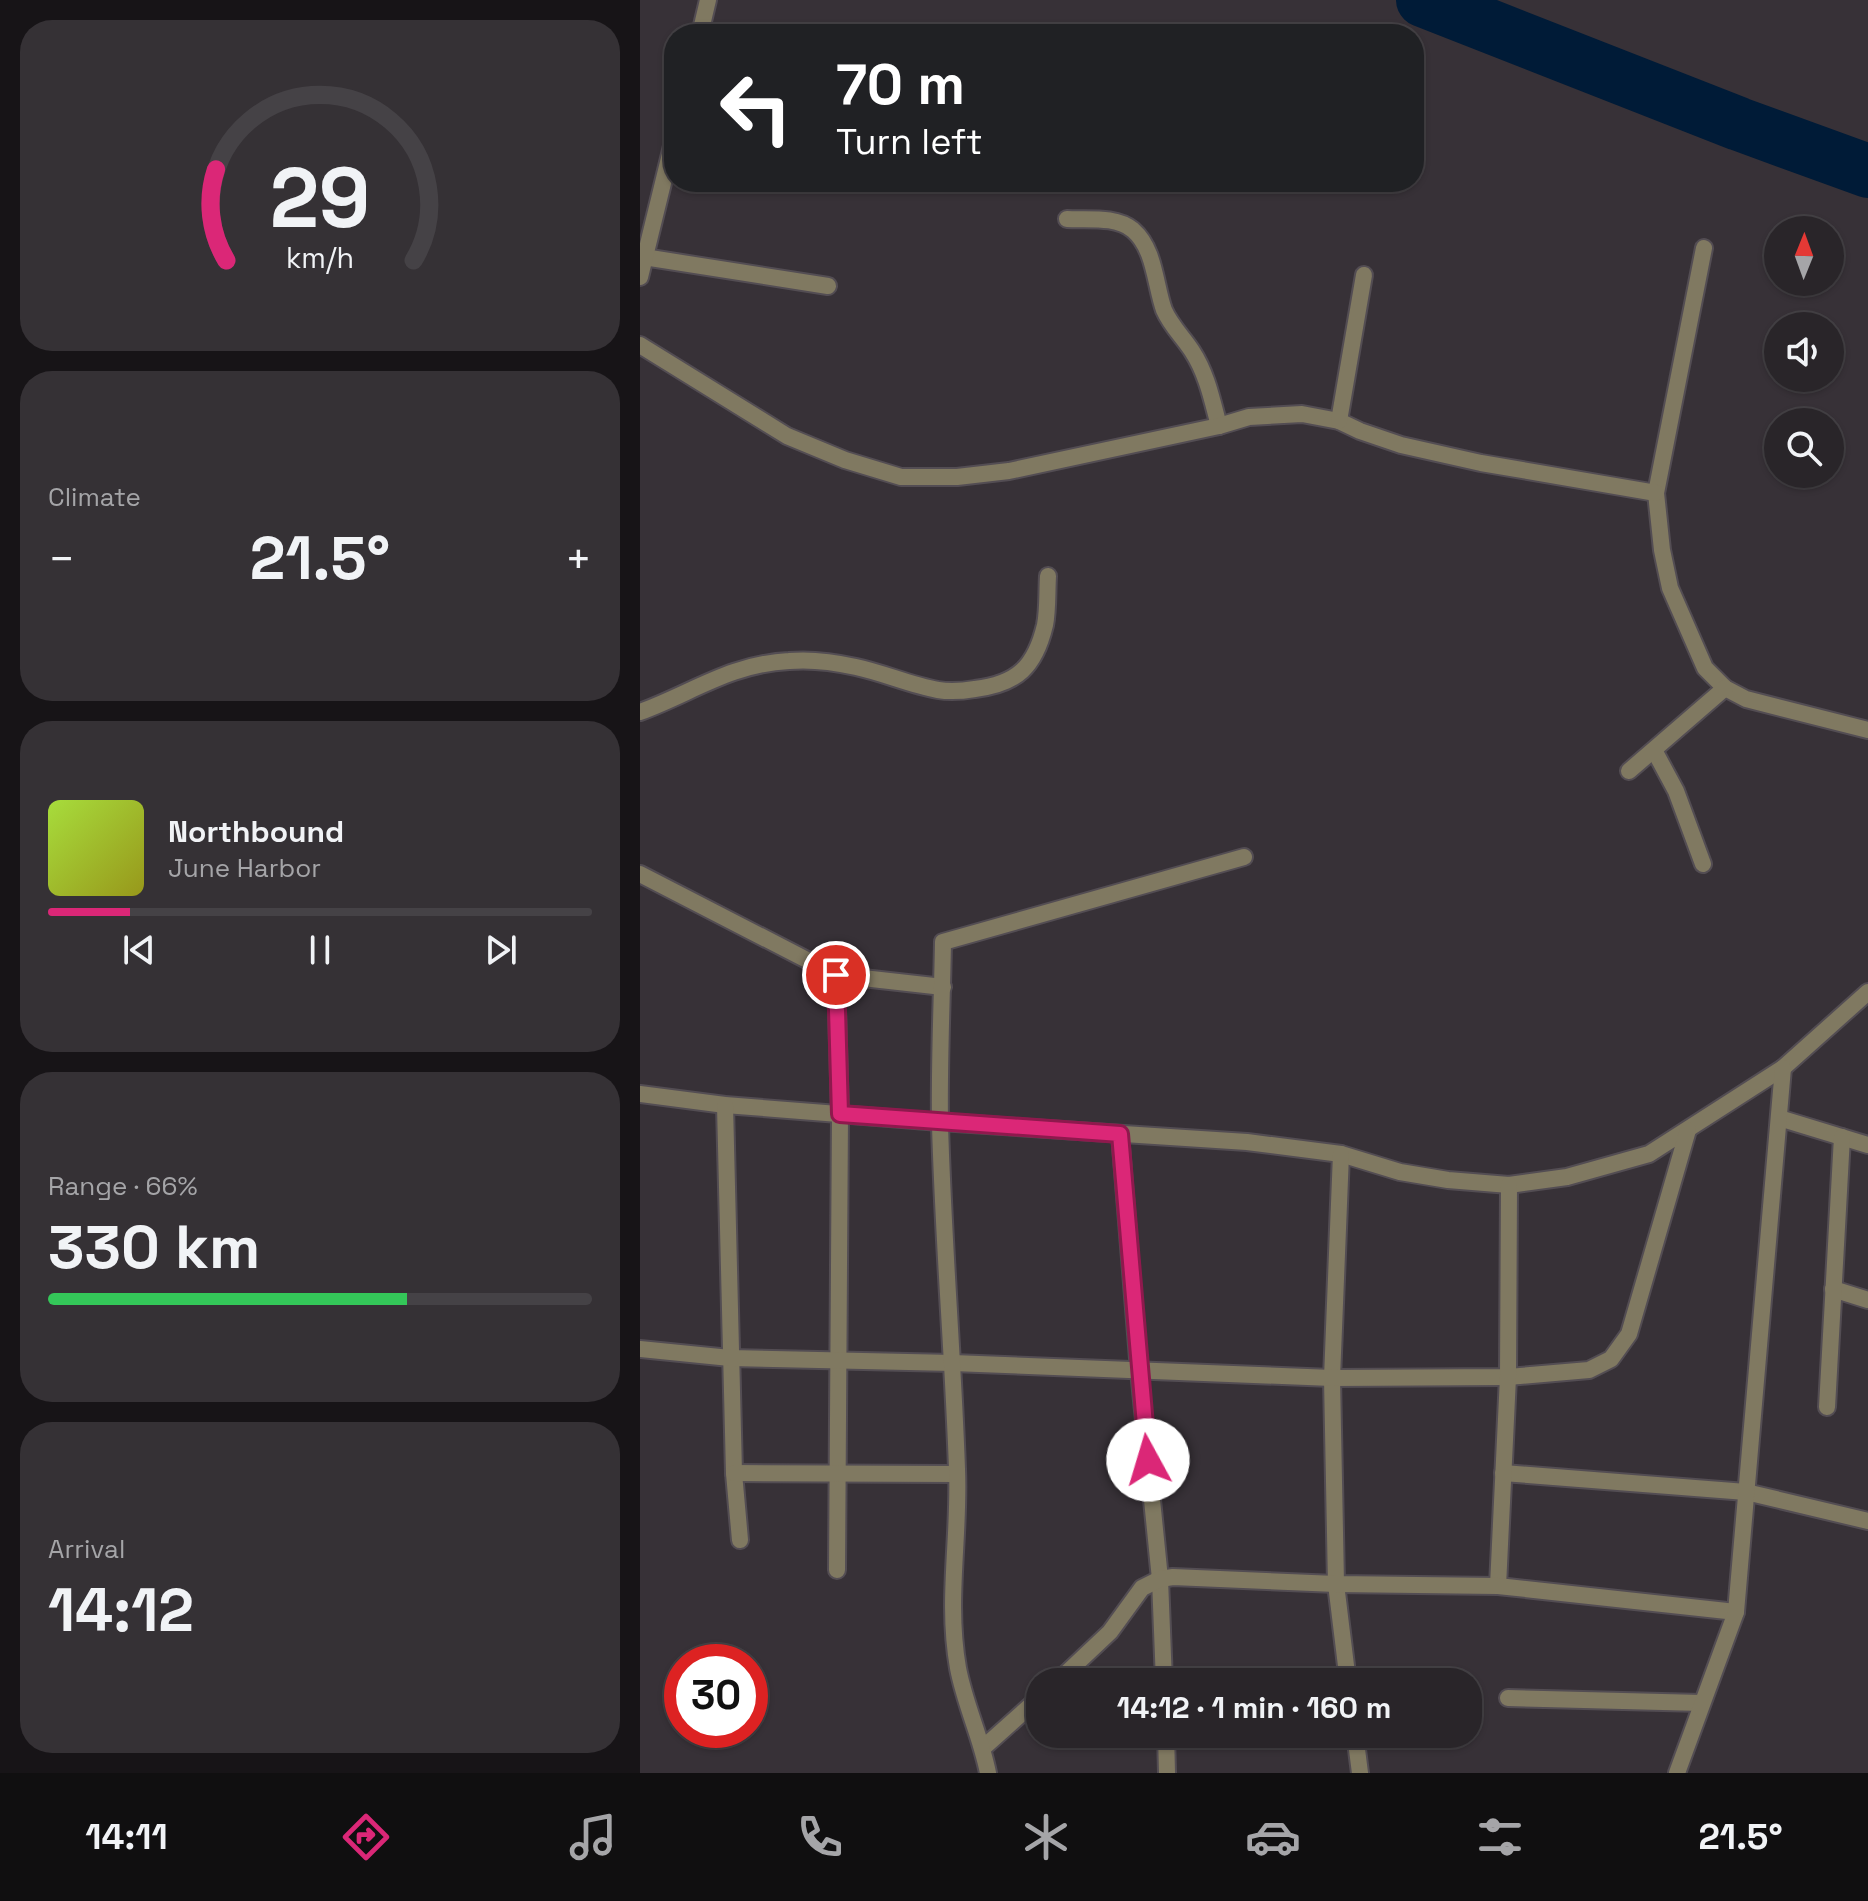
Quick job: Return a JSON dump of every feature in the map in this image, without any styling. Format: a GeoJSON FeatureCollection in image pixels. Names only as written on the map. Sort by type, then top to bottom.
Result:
{"type":"FeatureCollection","features":[{"type":"Feature","properties":{"kind":"street"},"geometry":{"type":"LineString","coordinates":[[702,24],[708,0]]}},
{"type":"Feature","properties":{"kind":"street"},"geometry":{"type":"LineString","coordinates":[[640,277],[664,178]]}},
{"type":"Feature","properties":{"kind":"street"},"geometry":{"type":"LineString","coordinates":[[1067,219],[1110,220],[1136,232],[1149,257],[1170,321],[1207,380],[1219,426]]}},
{"type":"Feature","properties":{"kind":"street"},"geometry":{"type":"LineString","coordinates":[[1704,248],[1656,493],[1670,588],[1705,668],[1725,688],[1746,699],[1868,730]]}},
{"type":"Feature","properties":{"kind":"street"},"geometry":{"type":"LineString","coordinates":[[644,257],[828,286]]}},
{"type":"Feature","properties":{"kind":"street"},"geometry":{"type":"LineString","coordinates":[[1339,421],[1364,275]]}},
{"type":"Feature","properties":{"kind":"street"},"geometry":{"type":"LineString","coordinates":[[640,345],[787,436],[845,460],[901,477],[957,477],[1009,471],[1249,417],[1302,414],[1339,421],[1370,435],[1413,448],[1656,493]]}},
{"type":"Feature","properties":{"kind":"street"},"geometry":{"type":"LineString","coordinates":[[640,712],[736,670],[790,661],[819,661],[857,667],[940,691],[1005,683],[1019,675],[1030,662],[1039,642],[1045,623],[1048,576]]}},
{"type":"Feature","properties":{"kind":"street"},"geometry":{"type":"LineString","coordinates":[[1629,771],[1725,688]]}},
{"type":"Feature","properties":{"kind":"street"},"geometry":{"type":"LineString","coordinates":[[1654,750],[1676,791],[1703,864]]}},
{"type":"Feature","properties":{"kind":"street"},"geometry":{"type":"LineString","coordinates":[[988,1773],[983,1748],[967,1707],[958,1667],[954,1622],[952,1565],[957,1474],[940,1122],[943,942],[1244,857]]}},
{"type":"Feature","properties":{"kind":"street"},"geometry":{"type":"LineString","coordinates":[[640,874],[836,975],[943,987]]}},
{"type":"Feature","properties":{"kind":"street"},"geometry":{"type":"LineString","coordinates":[[836,975],[840,1114],[837,1570]]}},
{"type":"Feature","properties":{"kind":"street"},"geometry":{"type":"LineString","coordinates":[[640,1094],[725,1105],[1247,1142],[1341,1154],[1400,1172],[1448,1180],[1509,1185],[1567,1177],[1649,1154],[1783,1068],[1868,992]]}},
{"type":"Feature","properties":{"kind":"street"},"geometry":{"type":"LineString","coordinates":[[1677,1773],[1736,1612],[1783,1068]]}},
{"type":"Feature","properties":{"kind":"street"},"geometry":{"type":"LineString","coordinates":[[725,1105],[730,1358],[740,1540]]}},
{"type":"Feature","properties":{"kind":"street"},"geometry":{"type":"LineString","coordinates":[[1779,1118],[1868,1145]]}},
{"type":"Feature","properties":{"kind":"street"},"geometry":{"type":"LineString","coordinates":[[640,1349],[730,1358],[953,1363],[1332,1378],[1508,1377],[1589,1370],[1603,1364],[1618,1351],[1629,1334],[1688,1130]]}},
{"type":"Feature","properties":{"kind":"street"},"geometry":{"type":"LineString","coordinates":[[1120,1134],[1160,1579],[1163,1668]]}},
{"type":"Feature","properties":{"kind":"street"},"geometry":{"type":"LineString","coordinates":[[1827,1407],[1842,1137]]}},
{"type":"Feature","properties":{"kind":"street"},"geometry":{"type":"LineString","coordinates":[[1341,1154],[1332,1378],[1336,1584],[1346,1668]]}},
{"type":"Feature","properties":{"kind":"street"},"geometry":{"type":"LineString","coordinates":[[1498,1586],[1508,1377],[1509,1185]]}},
{"type":"Feature","properties":{"kind":"street"},"geometry":{"type":"LineString","coordinates":[[1833,1289],[1868,1300]]}},
{"type":"Feature","properties":{"kind":"street"},"geometry":{"type":"LineString","coordinates":[[734,1473],[957,1474]]}},
{"type":"Feature","properties":{"kind":"street"},"geometry":{"type":"LineString","coordinates":[[1503,1473],[1746,1492],[1868,1521]]}},
{"type":"Feature","properties":{"kind":"street"},"geometry":{"type":"LineString","coordinates":[[1072,1668],[1110,1632],[1142,1588],[1160,1579],[1173,1577],[1336,1584],[1498,1586],[1736,1612]]}},
{"type":"Feature","properties":{"kind":"street"},"geometry":{"type":"LineString","coordinates":[[1508,1698],[1702,1703]]}},
{"type":"Feature","properties":{"kind":"street"},"geometry":{"type":"LineString","coordinates":[[983,1748],[1026,1710]]}},
{"type":"Feature","properties":{"kind":"street"},"geometry":{"type":"LineString","coordinates":[[1166,1748],[1167,1773]]}},
{"type":"Feature","properties":{"kind":"street"},"geometry":{"type":"LineString","coordinates":[[1357,1748],[1360,1773]]}},
{"type":"Feature","properties":{"kind":"waterway"},"geometry":{"type":"LineString","coordinates":[[1423,0],[1868,171]]}},
{"type":"Feature","properties":{"kind":"route"},"geometry":{"type":"LineString","coordinates":[[836,975],[840,1114],[1120,1134],[1148,1460]]}}]}
